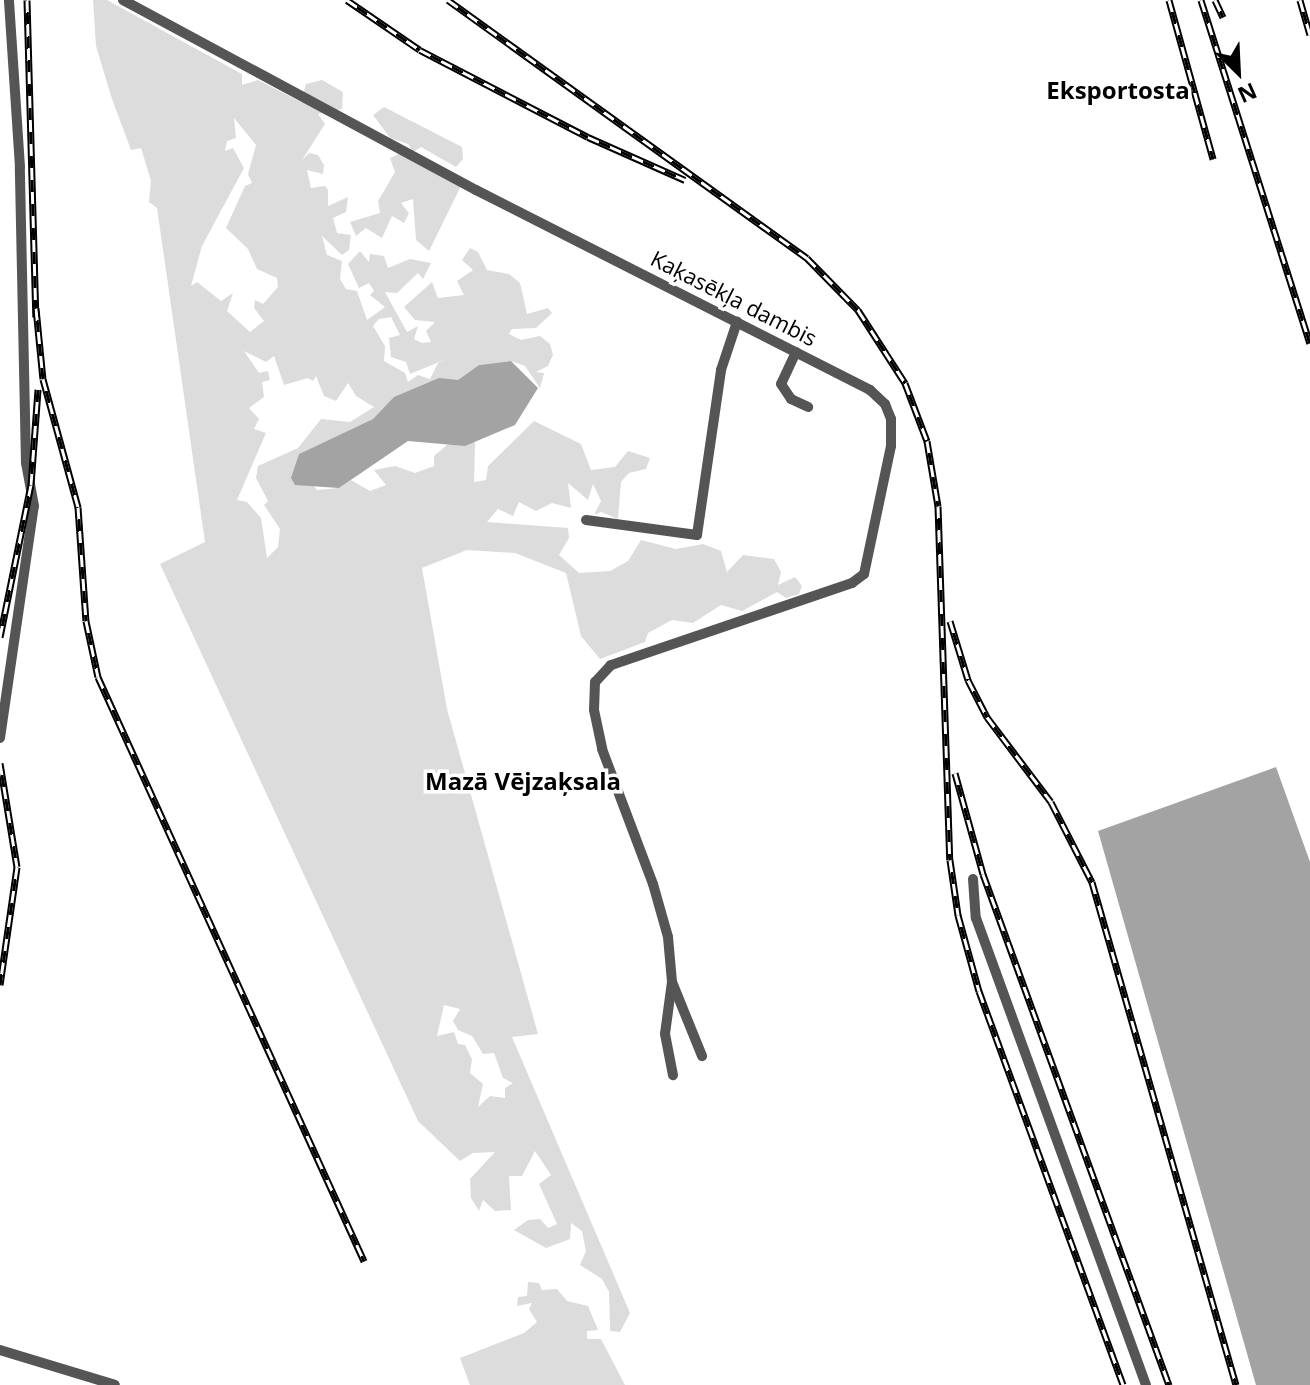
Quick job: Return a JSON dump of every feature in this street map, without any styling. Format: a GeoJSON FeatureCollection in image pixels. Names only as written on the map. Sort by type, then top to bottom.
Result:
{"type":"FeatureCollection","features":[{"type":"Feature","properties":{"kind":"street","name":"Kaķasēkļa dambis"},"geometry":{"type":"LineString","coordinates":[[123,0],[476,190],[870,390],[891,419],[891,446],[864,574],[852,583],[611,665],[595,682],[594,710],[602,749],[657,897],[672,982]]}},
{"type":"Feature","properties":{"kind":"street"},"geometry":{"type":"LineString","coordinates":[[0,738],[34,506],[26,463],[16,58],[8,2]]}},
{"type":"Feature","properties":{"kind":"street"},"geometry":{"type":"LineString","coordinates":[[586,520],[697,535],[721,370],[737,322]]}},
{"type":"Feature","properties":{"kind":"street"},"geometry":{"type":"LineString","coordinates":[[796,352],[781,384],[791,399],[808,407]]}},
{"type":"Feature","properties":{"kind":"street"},"geometry":{"type":"LineString","coordinates":[[973,879],[976,918],[1146,1385]]}},
{"type":"Feature","properties":{"kind":"street"},"geometry":{"type":"LineString","coordinates":[[672,982],[702,1056]]}},
{"type":"Feature","properties":{"kind":"street"},"geometry":{"type":"LineString","coordinates":[[672,982],[665,1034],[673,1075]]}},
{"type":"Feature","properties":{"kind":"street"},"geometry":{"type":"LineString","coordinates":[[0,1350],[115,1385]]}},
{"type":"Feature","properties":{"kind":"shaded area"},"geometry":{"type":"Polygon","coordinates":[[[93,0],[107,0],[242,74],[242,85],[258,80],[301,102],[306,84],[322,80],[343,92],[342,109],[318,114],[325,124],[302,160],[309,153],[318,155],[324,165],[323,174],[307,170],[311,188],[325,186],[328,190],[328,206],[348,197],[346,212],[333,218],[337,233],[351,235],[349,250],[342,255],[322,236],[327,255],[342,261],[340,279],[346,289],[357,291],[367,320],[385,307],[370,295],[374,291],[369,283],[359,288],[348,264],[360,251],[369,262],[370,254],[384,256],[388,268],[410,259],[431,263],[423,279],[418,273],[397,293],[385,292],[407,332],[418,326],[414,339],[422,343],[431,342],[426,331],[435,322],[415,320],[404,307],[432,282],[438,298],[464,295],[457,281],[473,270],[462,260],[470,248],[478,252],[487,270],[509,274],[520,283],[527,314],[548,308],[552,313],[536,328],[512,329],[509,334],[521,340],[540,336],[550,344],[553,355],[548,366],[536,372],[544,373],[540,388],[525,366],[511,361],[479,365],[458,380],[395,397],[373,419],[299,454],[296,465],[317,490],[339,488],[351,480],[370,491],[386,485],[374,470],[395,466],[415,473],[434,466],[434,456],[448,444],[475,442],[474,482],[486,480],[488,466],[534,421],[581,444],[591,470],[615,467],[628,451],[650,458],[646,469],[629,473],[621,482],[618,519],[601,512],[594,515],[601,501],[593,484],[588,500],[568,483],[571,508],[552,503],[536,511],[519,502],[513,516],[498,509],[487,522],[568,528],[569,538],[559,555],[579,573],[610,571],[628,561],[641,540],[676,549],[703,544],[721,551],[727,572],[743,555],[774,559],[781,572],[778,585],[795,577],[802,586],[799,594],[786,598],[777,592],[742,611],[721,605],[693,623],[672,620],[648,633],[645,642],[600,659],[581,636],[566,573],[515,553],[467,550],[422,568],[447,709],[538,1034],[512,1037],[630,1313],[620,1332],[610,1331],[609,1292],[602,1279],[580,1265],[586,1251],[582,1231],[571,1223],[570,1239],[546,1248],[514,1230],[528,1220],[540,1219],[548,1228],[557,1224],[539,1184],[551,1175],[535,1151],[522,1176],[509,1176],[511,1210],[495,1211],[483,1200],[479,1211],[471,1198],[470,1179],[495,1152],[473,1153],[460,1161],[418,1121],[160,564],[205,542],[157,208],[149,202],[151,181],[141,148],[131,150],[96,46],[93,0]],[[234,118],[236,138],[227,141],[225,151],[233,148],[244,168],[202,246],[191,286],[197,282],[221,301],[233,293],[227,311],[250,332],[264,321],[254,308],[255,300],[263,304],[278,287],[277,278],[257,269],[248,249],[226,228],[245,186],[252,183],[248,174],[256,145],[234,118]],[[391,317],[379,319],[373,326],[385,346],[384,361],[405,373],[408,382],[418,375],[430,379],[438,363],[449,358],[410,374],[406,362],[391,357],[389,338],[400,335],[391,317]],[[244,351],[259,373],[268,371],[270,380],[262,382],[264,397],[249,408],[259,419],[254,429],[266,433],[237,500],[247,502],[261,518],[267,558],[278,547],[280,529],[264,505],[268,501],[256,478],[258,466],[298,448],[321,419],[350,422],[374,407],[356,396],[348,383],[336,401],[324,396],[316,376],[313,381],[308,378],[284,385],[274,356],[266,362],[244,351]],[[444,1005],[437,1036],[454,1032],[458,1044],[465,1045],[472,1059],[470,1073],[483,1084],[478,1107],[490,1096],[505,1098],[505,1088],[513,1083],[503,1078],[494,1053],[483,1054],[472,1036],[458,1030],[453,1021],[460,1009],[444,1005]]]}},
{"type":"Feature","properties":{"kind":"shaded area"},"geometry":{"type":"Polygon","coordinates":[[[384,107],[462,147],[463,159],[456,167],[421,147],[413,152],[408,144],[390,138],[373,115],[384,107]]]}},
{"type":"Feature","properties":{"kind":"shaded area"},"geometry":{"type":"Polygon","coordinates":[[[399,154],[461,186],[429,251],[416,240],[413,199],[401,203],[409,213],[404,223],[392,216],[382,238],[366,228],[356,236],[350,222],[380,213],[378,201],[395,172],[390,158],[399,154]]]}},
{"type":"Feature","properties":{"kind":"shaded area"},"geometry":{"type":"Polygon","coordinates":[[[511,361],[538,388],[515,425],[465,446],[408,441],[339,488],[295,485],[291,478],[299,454],[373,419],[394,397],[439,378],[458,380],[479,365],[511,361]]]}},
{"type":"Feature","properties":{"kind":"shaded area"},"geometry":{"type":"Polygon","coordinates":[[[1276,767],[1310,862],[1310,1385],[1256,1385],[1098,831],[1276,767]]]}},
{"type":"Feature","properties":{"kind":"shaded area"},"geometry":{"type":"Polygon","coordinates":[[[528,1282],[539,1283],[542,1290],[557,1289],[567,1301],[588,1306],[598,1330],[587,1331],[587,1339],[601,1339],[625,1385],[470,1385],[460,1358],[524,1333],[537,1322],[529,1309],[532,1303],[517,1306],[518,1297],[527,1296],[528,1282]]]}},
{"type":"Feature","properties":{"kind":"railway"},"geometry":{"type":"LineString","coordinates":[[27,0],[36,317]]}},
{"type":"Feature","properties":{"kind":"railway"},"geometry":{"type":"LineString","coordinates":[[347,0],[420,50],[588,137],[685,180]]}},
{"type":"Feature","properties":{"kind":"railway"},"geometry":{"type":"LineString","coordinates":[[448,0],[807,258],[858,310],[905,383],[927,441],[938,506],[950,860],[958,915],[979,991],[1123,1385]]}},
{"type":"Feature","properties":{"kind":"railway"},"geometry":{"type":"LineString","coordinates":[[1169,0],[1213,159]]}},
{"type":"Feature","properties":{"kind":"railway"},"geometry":{"type":"LineString","coordinates":[[1201,0],[1310,343]]}},
{"type":"Feature","properties":{"kind":"railway"},"geometry":{"type":"LineString","coordinates":[[1215,0],[1223,17]]}},
{"type":"Feature","properties":{"kind":"railway"},"geometry":{"type":"LineString","coordinates":[[1300,0],[1310,35]]}},
{"type":"Feature","properties":{"kind":"railway"},"geometry":{"type":"LineString","coordinates":[[36,308],[43,379],[78,507],[86,621],[98,677],[364,1261]]}},
{"type":"Feature","properties":{"kind":"railway"},"geometry":{"type":"LineString","coordinates":[[0,637],[31,485],[38,389]]}},
{"type":"Feature","properties":{"kind":"railway"},"geometry":{"type":"LineString","coordinates":[[950,621],[968,680],[987,717],[1051,802],[1092,882],[1236,1385]]}},
{"type":"Feature","properties":{"kind":"railway"},"geometry":{"type":"LineString","coordinates":[[0,763],[17,867],[0,985]]}},
{"type":"Feature","properties":{"kind":"railway"},"geometry":{"type":"LineString","coordinates":[[955,773],[983,874],[1169,1385]]}},
{"type":"Feature","properties":{"kind":"district","name":"Eksportosta"},"geometry":{"type":"Point","coordinates":[1118,90]}},
{"type":"Feature","properties":{"kind":"district","name":"Mazā Vējzaķsala"},"geometry":{"type":"Point","coordinates":[523,781]}}]}
